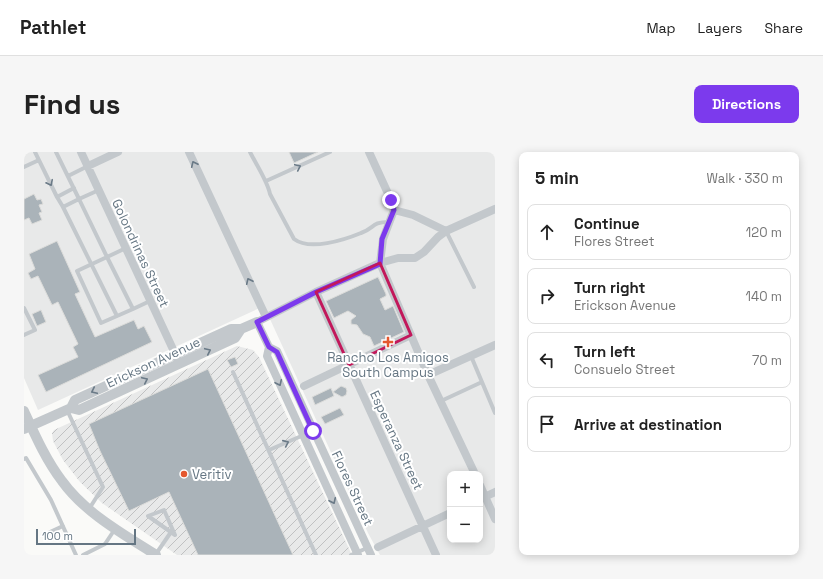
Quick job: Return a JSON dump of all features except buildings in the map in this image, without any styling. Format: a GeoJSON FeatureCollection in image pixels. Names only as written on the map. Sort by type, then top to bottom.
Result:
{"type":"FeatureCollection","features":[{"type":"Feature","properties":{"kind":"street","name":"Golondrinas Street"},"geometry":{"type":"LineString","coordinates":[[81,152],[180,364]]}},
{"type":"Feature","properties":{"kind":"street"},"geometry":{"type":"LineString","coordinates":[[88,166],[118,152]]}},
{"type":"Feature","properties":{"kind":"street","name":"Flores Street"},"geometry":{"type":"LineString","coordinates":[[189,152],[262,319],[269,347],[267,356],[355,554]]}},
{"type":"Feature","properties":{"kind":"street"},"geometry":{"type":"LineString","coordinates":[[369,152],[391,200],[394,210],[382,239],[380,264],[428,375],[474,471]]}},
{"type":"Feature","properties":{"kind":"street","name":"Erickson Avenue"},"geometry":{"type":"LineString","coordinates":[[69,409],[75,400],[231,329],[241,329],[316,292],[380,264],[398,258],[415,258],[424,252],[446,231],[495,208]]}},
{"type":"Feature","properties":{"kind":"street"},"geometry":{"type":"LineString","coordinates":[[394,210],[413,215],[446,231]]}},
{"type":"Feature","properties":{"kind":"street","name":"Esperanza Street"},"geometry":{"type":"LineString","coordinates":[[316,292],[436,555]]}},
{"type":"Feature","properties":{"kind":"street","name":"Erickson Avenue"},"geometry":{"type":"LineString","coordinates":[[28,428],[69,409],[80,410],[180,364],[235,338],[241,329]]}},
{"type":"Feature","properties":{"kind":"street"},"geometry":{"type":"LineString","coordinates":[[304,386],[411,335]]}},
{"type":"Feature","properties":{"kind":"street"},"geometry":{"type":"LineString","coordinates":[[428,375],[495,345]]}},
{"type":"Feature","properties":{"kind":"street","name":"Flores Street"},"geometry":{"type":"LineString","coordinates":[[269,347],[277,352],[369,551]]}},
{"type":"Feature","properties":{"kind":"street"},"geometry":{"type":"LineString","coordinates":[[24,411],[28,428],[63,482],[89,509],[156,555]]}},
{"type":"Feature","properties":{"kind":"street"},"geometry":{"type":"LineString","coordinates":[[495,492],[483,498],[495,518]]}},
{"type":"Feature","properties":{"kind":"street"},"geometry":{"type":"LineString","coordinates":[[378,547],[447,514]]}},
{"type":"Feature","properties":{"kind":"lane"},"geometry":{"type":"LineString","coordinates":[[35,152],[116,316]]}},
{"type":"Feature","properties":{"kind":"lane"},"geometry":{"type":"LineString","coordinates":[[56,152],[133,309]]}},
{"type":"Feature","properties":{"kind":"lane"},"geometry":{"type":"LineString","coordinates":[[250,152],[294,238],[299,242],[319,245],[361,233],[377,222],[389,222]]}},
{"type":"Feature","properties":{"kind":"lane"},"geometry":{"type":"LineString","coordinates":[[266,181],[330,152]]}},
{"type":"Feature","properties":{"kind":"lane"},"geometry":{"type":"LineString","coordinates":[[24,167],[39,160]]}},
{"type":"Feature","properties":{"kind":"lane"},"geometry":{"type":"LineString","coordinates":[[68,176],[88,166]]}},
{"type":"Feature","properties":{"kind":"lane"},"geometry":{"type":"LineString","coordinates":[[57,196],[74,188]]}},
{"type":"Feature","properties":{"kind":"lane"},"geometry":{"type":"LineString","coordinates":[[63,207],[99,190]]}},
{"type":"Feature","properties":{"kind":"lane"},"geometry":{"type":"LineString","coordinates":[[446,231],[474,287]]}},
{"type":"Feature","properties":{"kind":"lane"},"geometry":{"type":"LineString","coordinates":[[126,248],[78,271],[101,323],[150,301]]}},
{"type":"Feature","properties":{"kind":"lane"},"geometry":{"type":"LineString","coordinates":[[24,308],[35,330],[24,335]]}},
{"type":"Feature","properties":{"kind":"lane"},"geometry":{"type":"LineString","coordinates":[[470,356],[495,413]]}},
{"type":"Feature","properties":{"kind":"lane"},"geometry":{"type":"LineString","coordinates":[[233,372],[316,555]]}},
{"type":"Feature","properties":{"kind":"lane"},"geometry":{"type":"LineString","coordinates":[[440,401],[482,382]]}},
{"type":"Feature","properties":{"kind":"lane"},"geometry":{"type":"LineString","coordinates":[[69,409],[103,487],[89,509]]}},
{"type":"Feature","properties":{"kind":"lane"},"geometry":{"type":"LineString","coordinates":[[269,450],[313,431]]}},
{"type":"Feature","properties":{"kind":"lane"},"geometry":{"type":"LineString","coordinates":[[24,459],[26,458],[51,500],[76,555]]}},
{"type":"Feature","properties":{"kind":"lane"},"geometry":{"type":"LineString","coordinates":[[164,510],[176,535],[171,532],[148,516],[164,510]]}},
{"type":"Feature","properties":{"kind":"lane"},"geometry":{"type":"LineString","coordinates":[[50,532],[63,526]]}},
{"type":"Feature","properties":{"kind":"lane"},"geometry":{"type":"LineString","coordinates":[[83,555],[105,544],[115,528]]}},
{"type":"Feature","properties":{"kind":"lane"},"geometry":{"type":"LineString","coordinates":[[156,555],[171,532]]}},
{"type":"Feature","properties":{"kind":"lane"},"geometry":{"type":"LineString","coordinates":[[355,554],[369,551]]}},
{"type":"Feature","properties":{"kind":"highlighted area"},"geometry":{"type":"Polygon","coordinates":[[[380,263],[411,335],[349,365],[316,292],[380,263]]]}},
{"type":"Feature","properties":{"kind":"shaded area","name":"Rancho Los Amigos South Campus"},"geometry":{"type":"Polygon","coordinates":[[[24,152],[495,152],[495,555],[380,555],[368,533],[264,306],[38,410],[24,378],[24,152]]]}},
{"type":"Feature","properties":{"kind":"shaded area"},"geometry":{"type":"Polygon","coordinates":[[[237,346],[253,350],[259,357],[352,555],[177,555],[102,503],[80,482],[63,460],[53,441],[52,433],[54,430],[237,346]]]}},
{"type":"Feature","properties":{"kind":"place","name":"Rancho Los Amigos South Campus"},"geometry":{"type":"Point","coordinates":[388,342]}},
{"type":"Feature","properties":{"kind":"place","name":"Veritiv"},"geometry":{"type":"Point","coordinates":[184,474]}},
{"type":"Feature","properties":{"kind":"route"},"geometry":{"type":"LineString","coordinates":[[313,431],[277,352],[269,347],[257,322],[316,292],[380,264],[382,239],[394,210],[391,200]]}}]}
